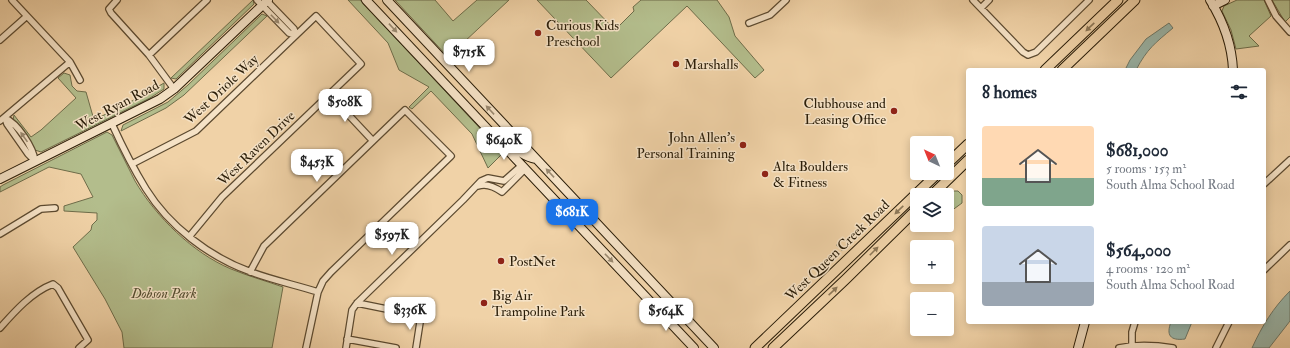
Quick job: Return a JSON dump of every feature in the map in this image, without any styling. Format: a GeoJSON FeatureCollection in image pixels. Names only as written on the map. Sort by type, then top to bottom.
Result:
{"type":"FeatureCollection","features":[{"type":"Feature","properties":{"kind":"main road"},"geometry":{"type":"LineString","coordinates":[[366,0],[694,348]]}},
{"type":"Feature","properties":{"kind":"main road"},"geometry":{"type":"LineString","coordinates":[[387,0],[714,348]]}},
{"type":"Feature","properties":{"kind":"main road"},"geometry":{"type":"LineString","coordinates":[[1047,68],[1118,0]]}},
{"type":"Feature","properties":{"kind":"main road"},"geometry":{"type":"LineString","coordinates":[[1064,68],[1135,0]]}},
{"type":"Feature","properties":{"kind":"main road"},"geometry":{"type":"LineString","coordinates":[[1225,0],[1211,3],[1227,36],[1234,68]]}},
{"type":"Feature","properties":{"kind":"main road","name":"West Ryan Road"},"geometry":{"type":"LineString","coordinates":[[0,179],[147,106],[174,89],[264,1]]}},
{"type":"Feature","properties":{"kind":"main road"},"geometry":{"type":"LineString","coordinates":[[484,126],[501,136],[526,157],[536,159]]}},
{"type":"Feature","properties":{"kind":"main road"},"geometry":{"type":"LineString","coordinates":[[954,157],[966,146]]}},
{"type":"Feature","properties":{"kind":"main road"},"geometry":{"type":"LineString","coordinates":[[939,188],[966,162]]}},
{"type":"Feature","properties":{"kind":"main road","name":"West Queen Creek Road"},"geometry":{"type":"LineString","coordinates":[[755,348],[931,180]]}},
{"type":"Feature","properties":{"kind":"main road","name":"West Queen Creek Road"},"geometry":{"type":"LineString","coordinates":[[773,348],[910,216]]}},
{"type":"Feature","properties":{"kind":"main road"},"geometry":{"type":"LineString","coordinates":[[798,324],[796,320],[797,315],[813,298],[827,279]]}},
{"type":"Feature","properties":{"kind":"main road"},"geometry":{"type":"LineString","coordinates":[[1078,348],[1084,324]]}},
{"type":"Feature","properties":{"kind":"street"},"geometry":{"type":"LineString","coordinates":[[12,0],[70,62],[80,80]]}},
{"type":"Feature","properties":{"kind":"street"},"geometry":{"type":"LineString","coordinates":[[117,0],[109,9],[111,13],[149,55],[174,89]]}},
{"type":"Feature","properties":{"kind":"street"},"geometry":{"type":"LineString","coordinates":[[149,55],[207,0]]}},
{"type":"Feature","properties":{"kind":"street"},"geometry":{"type":"LineString","coordinates":[[749,23],[770,15],[786,0]]}},
{"type":"Feature","properties":{"kind":"street"},"geometry":{"type":"LineString","coordinates":[[973,0],[1023,52],[1028,55],[1036,52],[1089,0]]}},
{"type":"Feature","properties":{"kind":"street"},"geometry":{"type":"LineString","coordinates":[[981,8],[989,0]]}},
{"type":"Feature","properties":{"kind":"street"},"geometry":{"type":"LineString","coordinates":[[1268,0],[1276,16],[1290,32]]}},
{"type":"Feature","properties":{"kind":"street"},"geometry":{"type":"LineString","coordinates":[[264,1],[294,29],[296,35]]}},
{"type":"Feature","properties":{"kind":"street"},"geometry":{"type":"LineString","coordinates":[[0,40],[27,16]]}},
{"type":"Feature","properties":{"kind":"street","name":"West Oriole Way"},"geometry":{"type":"LineString","coordinates":[[132,164],[196,131],[316,16],[361,64]]}},
{"type":"Feature","properties":{"kind":"street"},"geometry":{"type":"LineString","coordinates":[[0,122],[70,62]]}},
{"type":"Feature","properties":{"kind":"street","name":"West Raven Drive"},"geometry":{"type":"LineString","coordinates":[[189,237],[222,196],[361,64]]}},
{"type":"Feature","properties":{"kind":"street"},"geometry":{"type":"LineString","coordinates":[[329,94],[373,141]]}},
{"type":"Feature","properties":{"kind":"street"},"geometry":{"type":"LineString","coordinates":[[250,272],[264,246],[405,110],[451,156],[330,272],[323,281],[318,292],[306,348]]}},
{"type":"Feature","properties":{"kind":"street"},"geometry":{"type":"LineString","coordinates":[[5,118],[11,121],[23,136],[34,152],[36,161]]}},
{"type":"Feature","properties":{"kind":"street"},"geometry":{"type":"LineString","coordinates":[[112,124],[146,189],[160,209],[189,237],[220,258],[250,272],[318,292]]}},
{"type":"Feature","properties":{"kind":"street"},"geometry":{"type":"LineString","coordinates":[[1266,182],[1290,160]]}},
{"type":"Feature","properties":{"kind":"street"},"geometry":{"type":"LineString","coordinates":[[478,186],[492,186],[502,192],[523,167]]}},
{"type":"Feature","properties":{"kind":"street"},"geometry":{"type":"LineString","coordinates":[[346,348],[352,310],[357,303],[478,186],[481,181],[488,178],[504,181],[523,167]]}},
{"type":"Feature","properties":{"kind":"street"},"geometry":{"type":"LineString","coordinates":[[0,234],[41,209],[55,208]]}},
{"type":"Feature","properties":{"kind":"street"},"geometry":{"type":"LineString","coordinates":[[1266,268],[1290,245]]}},
{"type":"Feature","properties":{"kind":"street"},"geometry":{"type":"LineString","coordinates":[[0,328],[14,312],[28,300],[46,286],[53,284],[58,288],[88,340],[79,348]]}},
{"type":"Feature","properties":{"kind":"street"},"geometry":{"type":"LineString","coordinates":[[357,303],[421,316],[416,348]]}},
{"type":"Feature","properties":{"kind":"street"},"geometry":{"type":"LineString","coordinates":[[1132,345],[1132,332],[1134,324]]}},
{"type":"Feature","properties":{"kind":"street"},"geometry":{"type":"LineString","coordinates":[[1216,348],[1227,324]]}},
{"type":"Feature","properties":{"kind":"street"},"geometry":{"type":"LineString","coordinates":[[347,339],[396,348]]}},
{"type":"Feature","properties":{"kind":"street"},"geometry":{"type":"LineString","coordinates":[[1119,348],[1132,345],[1153,345],[1173,348]]}},
{"type":"Feature","properties":{"kind":"green space"},"geometry":{"type":"Polygon","coordinates":[[[253,0],[254,4],[176,79],[171,78],[253,0]]]}},
{"type":"Feature","properties":{"kind":"green space"},"geometry":{"type":"Polygon","coordinates":[[[348,0],[360,0],[503,153],[488,168],[472,134],[431,91],[412,109],[409,107],[429,87],[399,70],[388,43],[348,0]]]}},
{"type":"Feature","properties":{"kind":"green space"},"geometry":{"type":"Polygon","coordinates":[[[395,0],[435,0],[453,21],[477,0],[509,0],[448,57],[395,0]]]}},
{"type":"Feature","properties":{"kind":"green space"},"geometry":{"type":"Polygon","coordinates":[[[537,0],[586,0],[615,30],[634,11],[633,7],[641,0],[717,0],[729,17],[735,36],[764,70],[755,78],[687,6],[611,78],[537,0]]]}},
{"type":"Feature","properties":{"kind":"green space"},"geometry":{"type":"Polygon","coordinates":[[[1237,0],[1264,0],[1271,16],[1249,36],[1259,46],[1236,49],[1231,30],[1222,11],[1224,6],[1237,0]]]}},
{"type":"Feature","properties":{"kind":"green space"},"geometry":{"type":"Polygon","coordinates":[[[1272,0],[1290,0],[1290,17],[1285,22],[1272,0]]]}},
{"type":"Feature","properties":{"kind":"green space"},"geometry":{"type":"Polygon","coordinates":[[[262,14],[267,16],[184,95],[166,108],[121,131],[123,125],[168,102],[188,85],[262,14]]]}},
{"type":"Feature","properties":{"kind":"green space"},"geometry":{"type":"Polygon","coordinates":[[[64,73],[70,75],[72,86],[77,91],[86,92],[94,120],[164,83],[164,89],[150,98],[41,152],[35,150],[13,120],[14,115],[31,137],[41,130],[76,98],[58,78],[64,73]]]}},
{"type":"Feature","properties":{"kind":"green space","name":"Dobson Park"},"geometry":{"type":"Polygon","coordinates":[[[107,132],[112,135],[135,181],[154,208],[189,244],[203,254],[237,272],[283,287],[272,348],[124,348],[122,332],[105,299],[73,247],[91,230],[92,225],[97,220],[97,213],[64,211],[64,206],[93,197],[81,174],[49,167],[0,192],[0,187],[3,185],[107,132]]]}},
{"type":"Feature","properties":{"kind":"green space"},"geometry":{"type":"Polygon","coordinates":[[[954,191],[958,191],[962,195],[962,203],[954,209],[954,191]]]}},
{"type":"Feature","properties":{"kind":"shaded area"},"geometry":{"type":"Polygon","coordinates":[[[1169,23],[1173,28],[1152,47],[1137,68],[1126,68],[1130,60],[1146,39],[1169,23]]]}},
{"type":"Feature","properties":{"kind":"shaded area"},"geometry":{"type":"Polygon","coordinates":[[[1290,291],[1290,321],[1269,348],[1252,348],[1268,318],[1290,291]]]}},
{"type":"Feature","properties":{"kind":"shaded area"},"geometry":{"type":"Polygon","coordinates":[[[1171,324],[1191,324],[1185,339],[1176,339],[1170,336],[1171,324]]]}},
{"type":"Feature","properties":{"kind":"waterway"},"geometry":{"type":"LineString","coordinates":[[837,245],[842,250]]}},
{"type":"Feature","properties":{"kind":"place","name":"Curious Kids Preschool"},"geometry":{"type":"Point","coordinates":[538,33]}},
{"type":"Feature","properties":{"kind":"place","name":"Marshalls"},"geometry":{"type":"Point","coordinates":[676,64]}},
{"type":"Feature","properties":{"kind":"place","name":"Clubhouse and Leasing Office"},"geometry":{"type":"Point","coordinates":[894,111]}},
{"type":"Feature","properties":{"kind":"place","name":"John Allen's Personal Training"},"geometry":{"type":"Point","coordinates":[743,145]}},
{"type":"Feature","properties":{"kind":"place","name":"Alta Boulders & Fitness"},"geometry":{"type":"Point","coordinates":[765,174]}},
{"type":"Feature","properties":{"kind":"place","name":"PostNet"},"geometry":{"type":"Point","coordinates":[501,261]}},
{"type":"Feature","properties":{"kind":"place","name":"Big Air Trampoline Park"},"geometry":{"type":"Point","coordinates":[484,303]}}]}
